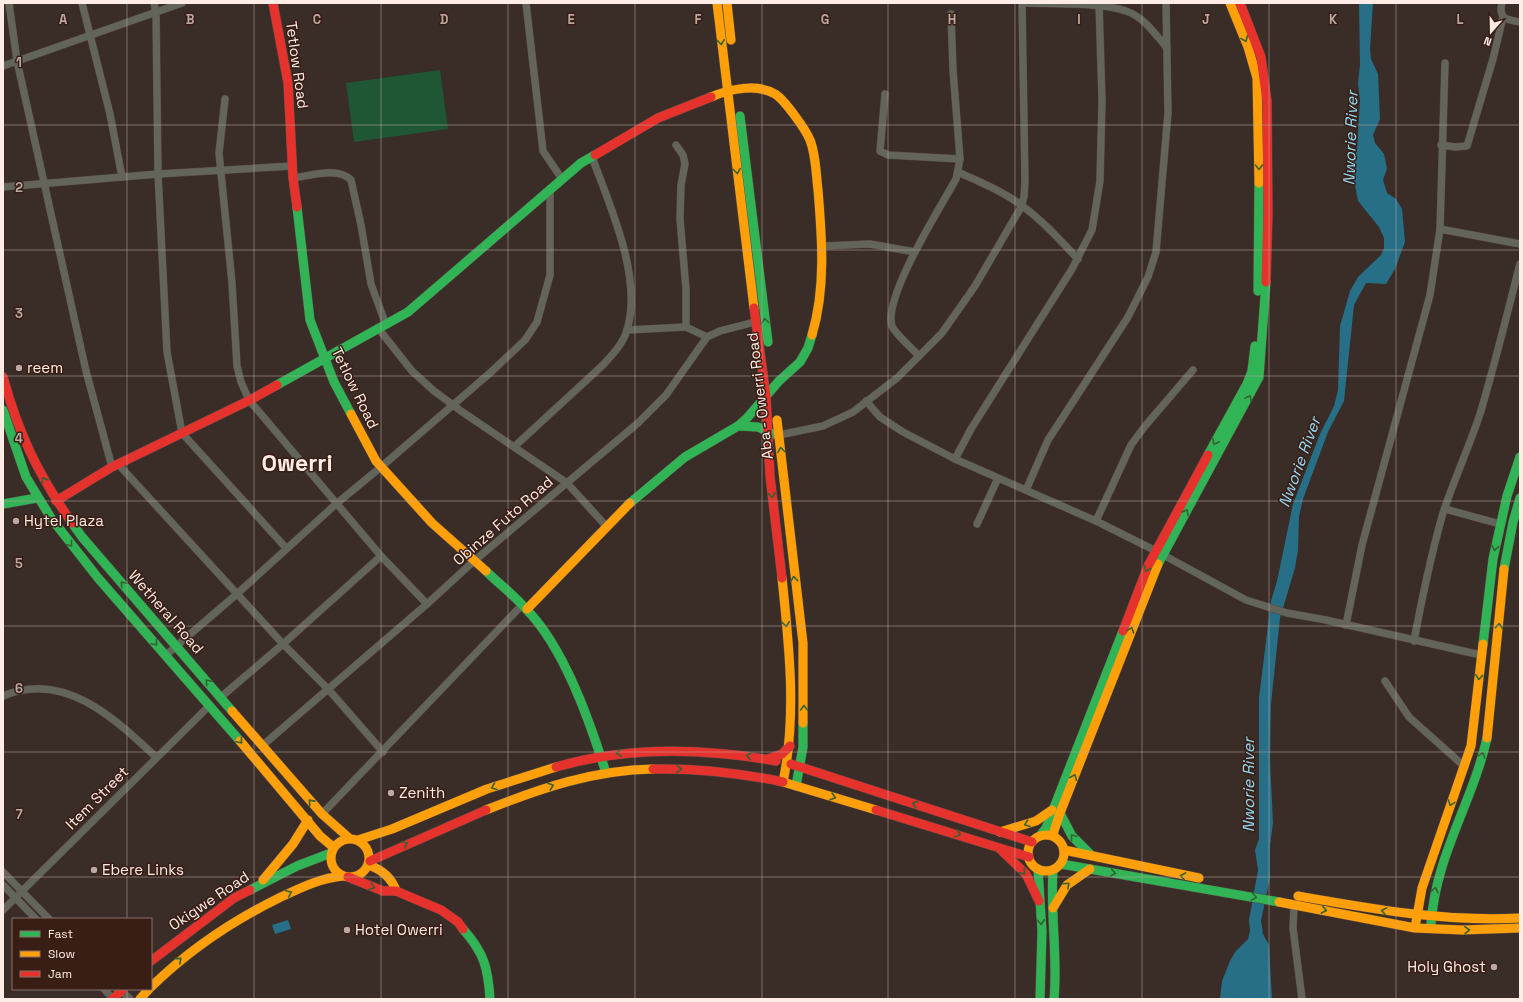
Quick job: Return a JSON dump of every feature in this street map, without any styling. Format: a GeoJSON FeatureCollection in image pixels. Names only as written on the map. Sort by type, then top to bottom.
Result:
{"type":"FeatureCollection","features":[{"type":"Feature","properties":{"kind":"main road","name":"Tetlow Road"},"geometry":{"type":"LineString","coordinates":[[273,3],[288,83],[293,178],[310,320],[334,382],[376,461],[432,523],[524,607],[556,650],[583,708],[602,774]]}},
{"type":"Feature","properties":{"kind":"main road","name":"Aba - Owerri Road"},"geometry":{"type":"LineString","coordinates":[[717,3],[732,89],[774,387],[774,434],[770,476],[790,675],[790,746],[783,782]]}},
{"type":"Feature","properties":{"kind":"main road","name":"Aba - Owerri Road"},"geometry":{"type":"LineString","coordinates":[[727,3],[732,89],[755,322],[766,396],[774,434],[803,643],[803,747],[796,786]]}},
{"type":"Feature","properties":{"kind":"main road"},"geometry":{"type":"LineString","coordinates":[[1040,836],[1050,836],[1055,838],[1062,845],[1064,850],[1064,860],[1053,870],[1048,871],[1038,869],[1030,862],[1029,847],[1032,842],[1040,836],[1056,812],[1159,553],[1247,384],[1252,371],[1255,354],[1258,294],[1259,191],[1257,78],[1248,47],[1230,3]]}},
{"type":"Feature","properties":{"kind":"main road"},"geometry":{"type":"LineString","coordinates":[[1159,553],[1252,393],[1261,370],[1268,212],[1267,101],[1261,57],[1240,3]]}},
{"type":"Feature","properties":{"kind":"main road"},"geometry":{"type":"LineString","coordinates":[[56,501],[115,465],[248,400],[408,312],[581,163],[658,118],[732,89],[758,88],[776,94],[798,119],[810,140],[815,160],[823,246],[820,292],[813,333],[808,348],[800,362],[791,372],[779,380],[738,426],[685,457],[637,496],[524,607]]}},
{"type":"Feature","properties":{"kind":"main road","name":"Wetheral Road"},"geometry":{"type":"LineString","coordinates":[[3,377],[19,431],[56,501],[82,537],[322,814],[353,839]]}},
{"type":"Feature","properties":{"kind":"main road","name":"Wetheral Road"},"geometry":{"type":"LineString","coordinates":[[3,410],[25,475],[37,498],[82,560],[210,705],[332,850]]}},
{"type":"Feature","properties":{"kind":"main road"},"geometry":{"type":"LineString","coordinates":[[738,426],[758,428],[774,434]]}},
{"type":"Feature","properties":{"kind":"main road"},"geometry":{"type":"LineString","coordinates":[[1415,928],[1422,888],[1471,746],[1493,559],[1507,496],[1520,457]]}},
{"type":"Feature","properties":{"kind":"main road"},"geometry":{"type":"LineString","coordinates":[[3,504],[37,498]]}},
{"type":"Feature","properties":{"kind":"main road"},"geometry":{"type":"LineString","coordinates":[[1431,929],[1431,918],[1440,871],[1472,783],[1487,736],[1503,570],[1509,537],[1520,499]]}},
{"type":"Feature","properties":{"kind":"main road"},"geometry":{"type":"LineString","coordinates":[[768,759],[782,754],[790,746]]}},
{"type":"Feature","properties":{"kind":"main road"},"geometry":{"type":"LineString","coordinates":[[803,747],[808,766],[817,772]]}},
{"type":"Feature","properties":{"kind":"main road"},"geometry":{"type":"LineString","coordinates":[[490,999],[488,972],[476,944],[458,922],[441,910],[396,891],[383,891],[345,877],[332,866],[332,850],[343,840],[378,836],[426,814],[524,775],[597,756],[651,750],[710,751],[768,759],[799,766],[1032,842]]}},
{"type":"Feature","properties":{"kind":"main road"},"geometry":{"type":"LineString","coordinates":[[369,863],[440,828],[514,798],[568,780],[641,769],[705,769],[743,773],[783,782],[1029,857]]}},
{"type":"Feature","properties":{"kind":"main road"},"geometry":{"type":"LineString","coordinates":[[1460,779],[1472,783]]}},
{"type":"Feature","properties":{"kind":"main road"},"geometry":{"type":"LineString","coordinates":[[999,832],[1036,821],[1056,812]]}},
{"type":"Feature","properties":{"kind":"main road"},"geometry":{"type":"LineString","coordinates":[[1055,838],[1053,834],[1056,812]]}},
{"type":"Feature","properties":{"kind":"main road"},"geometry":{"type":"LineString","coordinates":[[1056,812],[1065,828],[1082,848],[1092,856]]}},
{"type":"Feature","properties":{"kind":"main road"},"geometry":{"type":"LineString","coordinates":[[941,829],[946,814]]}},
{"type":"Feature","properties":{"kind":"main road"},"geometry":{"type":"LineString","coordinates":[[259,884],[284,857],[300,835],[308,820]]}},
{"type":"Feature","properties":{"kind":"main road"},"geometry":{"type":"LineString","coordinates":[[152,986],[188,953],[251,910],[300,888],[330,877],[357,876],[365,871],[369,863],[368,851],[353,839]]}},
{"type":"Feature","properties":{"kind":"main road"},"geometry":{"type":"LineString","coordinates":[[999,848],[1026,874],[1039,901]]}},
{"type":"Feature","properties":{"kind":"main road","name":"Okigwe Road"},"geometry":{"type":"LineString","coordinates":[[152,959],[234,898],[259,884],[332,850]]}},
{"type":"Feature","properties":{"kind":"main road"},"geometry":{"type":"LineString","coordinates":[[1064,850],[1224,886],[1287,898],[1415,928],[1520,928]]}},
{"type":"Feature","properties":{"kind":"main road"},"geometry":{"type":"LineString","coordinates":[[369,863],[392,880],[396,891]]}},
{"type":"Feature","properties":{"kind":"main road"},"geometry":{"type":"LineString","coordinates":[[1061,864],[1224,886]]}},
{"type":"Feature","properties":{"kind":"main road"},"geometry":{"type":"LineString","coordinates":[[1038,869],[1042,931],[1040,999]]}},
{"type":"Feature","properties":{"kind":"main road"},"geometry":{"type":"LineString","coordinates":[[1052,908],[1063,888],[1077,876],[1090,869]]}},
{"type":"Feature","properties":{"kind":"main road"},"geometry":{"type":"LineString","coordinates":[[1053,870],[1052,908],[1056,966],[1054,999]]}},
{"type":"Feature","properties":{"kind":"main road"},"geometry":{"type":"LineString","coordinates":[[1287,898],[1461,921],[1520,918]]}},
{"type":"Feature","properties":{"kind":"main road"},"geometry":{"type":"LineString","coordinates":[[1501,929],[1520,925]]}},
{"type":"Feature","properties":{"kind":"main road"},"geometry":{"type":"LineString","coordinates":[[113,999],[121,990]]}},
{"type":"Feature","properties":{"kind":"main road"},"geometry":{"type":"LineString","coordinates":[[140,999],[148,990]]}},
{"type":"Feature","properties":{"kind":"street"},"geometry":{"type":"LineString","coordinates":[[9,3],[17,61],[86,371],[115,465],[329,690],[383,752]]}},
{"type":"Feature","properties":{"kind":"street"},"geometry":{"type":"LineString","coordinates":[[82,3],[110,114],[122,177]]}},
{"type":"Feature","properties":{"kind":"street"},"geometry":{"type":"LineString","coordinates":[[154,3],[156,13],[158,174],[167,352],[182,433],[286,548]]}},
{"type":"Feature","properties":{"kind":"street"},"geometry":{"type":"LineString","coordinates":[[3,66],[182,3]]}},
{"type":"Feature","properties":{"kind":"street"},"geometry":{"type":"LineString","coordinates":[[526,3],[543,150],[562,179]]}},
{"type":"Feature","properties":{"kind":"street"},"geometry":{"type":"LineString","coordinates":[[774,434],[823,426],[853,412],[896,378],[942,333],[975,286],[1022,205],[1025,181],[1023,3],[1099,5],[1126,11],[1142,20],[1150,27],[1167,48]]}},
{"type":"Feature","properties":{"kind":"street"},"geometry":{"type":"LineString","coordinates":[[1026,490],[1048,440],[1128,317],[1152,266],[1156,252],[1166,152],[1168,113],[1166,3]]}},
{"type":"Feature","properties":{"kind":"street"},"geometry":{"type":"LineString","coordinates":[[1441,145],[1455,147],[1467,146],[1493,59],[1503,17],[1500,10],[1502,3]]}},
{"type":"Feature","properties":{"kind":"street"},"geometry":{"type":"LineString","coordinates":[[955,459],[971,429],[1078,259],[1092,230],[1100,181],[1102,101],[1099,5]]}},
{"type":"Feature","properties":{"kind":"street"},"geometry":{"type":"LineString","coordinates":[[919,356],[892,327],[890,312],[915,252],[956,179],[958,172],[960,158],[953,70],[951,14]]}},
{"type":"Feature","properties":{"kind":"street"},"geometry":{"type":"LineString","coordinates":[[1503,17],[1520,22]]}},
{"type":"Feature","properties":{"kind":"street"},"geometry":{"type":"LineString","coordinates":[[1346,625],[1362,545],[1430,295],[1440,229],[1441,145],[1445,63]]}},
{"type":"Feature","properties":{"kind":"street"},"geometry":{"type":"LineString","coordinates":[[885,94],[880,151],[888,155],[960,158]]}},
{"type":"Feature","properties":{"kind":"street"},"geometry":{"type":"LineString","coordinates":[[225,99],[220,138],[221,170],[232,283],[237,366],[248,400],[380,556],[427,604]]}},
{"type":"Feature","properties":{"kind":"street"},"geometry":{"type":"LineString","coordinates":[[676,145],[683,156],[685,164],[681,185],[680,219],[686,289],[686,327]]}},
{"type":"Feature","properties":{"kind":"street"},"geometry":{"type":"LineString","coordinates":[[515,446],[614,354],[627,330],[632,300],[630,277],[610,208],[592,156]]}},
{"type":"Feature","properties":{"kind":"street"},"geometry":{"type":"LineString","coordinates":[[3,187],[158,174],[292,166]]}},
{"type":"Feature","properties":{"kind":"street"},"geometry":{"type":"LineString","coordinates":[[958,172],[991,187],[1022,205],[1054,234],[1078,259]]}},
{"type":"Feature","properties":{"kind":"street"},"geometry":{"type":"LineString","coordinates":[[293,178],[339,173],[346,176],[350,180],[361,225],[371,284],[382,327],[412,372],[453,405],[567,483],[606,526]]}},
{"type":"Feature","properties":{"kind":"street"},"geometry":{"type":"LineString","coordinates":[[166,655],[238,593],[336,504],[382,467],[525,340],[537,322],[550,275],[550,189]]}},
{"type":"Feature","properties":{"kind":"street"},"geometry":{"type":"LineString","coordinates":[[1440,229],[1520,244]]}},
{"type":"Feature","properties":{"kind":"street"},"geometry":{"type":"LineString","coordinates":[[823,246],[870,244],[915,252]]}},
{"type":"Feature","properties":{"kind":"street"},"geometry":{"type":"LineString","coordinates":[[1414,641],[1424,590],[1445,509],[1479,415],[1499,348],[1520,264]]}},
{"type":"Feature","properties":{"kind":"street"},"geometry":{"type":"LineString","coordinates":[[627,330],[686,327],[707,337],[720,331],[755,322]]}},
{"type":"Feature","properties":{"kind":"street","name":"Obinze Futo Road"},"geometry":{"type":"LineString","coordinates":[[263,745],[329,690],[474,561],[638,422],[666,395],[707,337]]}},
{"type":"Feature","properties":{"kind":"street"},"geometry":{"type":"LineString","coordinates":[[1096,521],[1131,445],[1144,426],[1193,370]]}},
{"type":"Feature","properties":{"kind":"street"},"geometry":{"type":"LineString","coordinates":[[866,401],[880,418],[891,426],[955,459],[1096,521],[1159,553],[1226,590],[1264,607],[1481,655]]}},
{"type":"Feature","properties":{"kind":"street"},"geometry":{"type":"LineString","coordinates":[[977,524],[998,478]]}},
{"type":"Feature","properties":{"kind":"street"},"geometry":{"type":"LineString","coordinates":[[1507,496],[1520,499]]}},
{"type":"Feature","properties":{"kind":"street"},"geometry":{"type":"LineString","coordinates":[[1445,509],[1500,524]]}},
{"type":"Feature","properties":{"kind":"street"},"geometry":{"type":"LineString","coordinates":[[221,697],[284,644],[380,556]]}},
{"type":"Feature","properties":{"kind":"street"},"geometry":{"type":"LineString","coordinates":[[322,814],[524,607]]}},
{"type":"Feature","properties":{"kind":"street"},"geometry":{"type":"LineString","coordinates":[[1385,681],[1408,717],[1465,767]]}},
{"type":"Feature","properties":{"kind":"street"},"geometry":{"type":"LineString","coordinates":[[3,696],[42,688],[65,692],[87,702],[124,728],[156,757]]}},
{"type":"Feature","properties":{"kind":"street","name":"Item Street"},"geometry":{"type":"LineString","coordinates":[[3,910],[210,705]]}},
{"type":"Feature","properties":{"kind":"street"},"geometry":{"type":"LineString","coordinates":[[3,872],[49,918]]}},
{"type":"Feature","properties":{"kind":"street"},"geometry":{"type":"LineString","coordinates":[[3,885],[35,918]]}},
{"type":"Feature","properties":{"kind":"street"},"geometry":{"type":"LineString","coordinates":[[1287,898],[1293,928],[1302,999]]}},
{"type":"Feature","properties":{"kind":"street"},"geometry":{"type":"LineString","coordinates":[[105,990],[113,999]]}},
{"type":"Feature","properties":{"kind":"street"},"geometry":{"type":"LineString","coordinates":[[121,990],[130,999]]}},
{"type":"Feature","properties":{"kind":"green space"},"geometry":{"type":"Polygon","coordinates":[[[440,70],[448,129],[354,142],[346,83],[440,70]]]}},
{"type":"Feature","properties":{"kind":"water"},"geometry":{"type":"Polygon","coordinates":[[[1359,3],[1373,3],[1370,49],[1371,59],[1378,74],[1380,119],[1373,135],[1375,143],[1384,154],[1387,169],[1383,180],[1387,193],[1396,199],[1402,209],[1405,242],[1395,269],[1386,284],[1366,283],[1354,305],[1344,401],[1328,432],[1303,499],[1299,516],[1298,550],[1295,568],[1280,618],[1271,704],[1270,760],[1273,823],[1270,845],[1270,878],[1261,921],[1263,934],[1269,945],[1272,999],[1220,999],[1222,981],[1230,961],[1235,952],[1248,939],[1250,931],[1249,920],[1258,870],[1255,850],[1259,839],[1259,698],[1271,601],[1277,581],[1293,504],[1320,434],[1334,406],[1338,390],[1340,326],[1350,291],[1358,277],[1381,255],[1384,248],[1384,238],[1379,227],[1358,201],[1352,170],[1357,149],[1360,101],[1358,83],[1360,65],[1359,3]]]}},
{"type":"Feature","properties":{"kind":"water"},"geometry":{"type":"Polygon","coordinates":[[[288,920],[291,929],[275,934],[272,925],[288,920]]]}},
{"type":"Feature","properties":{"kind":"traffic: fast"},"geometry":{"type":"LineString","coordinates":[[740,116],[768,342]]}},
{"type":"Feature","properties":{"kind":"traffic: fast"},"geometry":{"type":"LineString","coordinates":[[277,385],[408,312],[581,163],[595,155]]}},
{"type":"Feature","properties":{"kind":"traffic: fast"},"geometry":{"type":"LineString","coordinates":[[1258,291],[1259,183]]}},
{"type":"Feature","properties":{"kind":"traffic: fast"},"geometry":{"type":"LineString","coordinates":[[297,207],[310,320],[334,382],[351,414]]}},
{"type":"Feature","properties":{"kind":"traffic: fast"},"geometry":{"type":"LineString","coordinates":[[1158,564],[1259,377],[1266,282]]}},
{"type":"Feature","properties":{"kind":"traffic: fast"},"geometry":{"type":"LineString","coordinates":[[630,503],[685,457],[738,426],[747,418],[779,381],[800,362],[808,348],[812,335]]}},
{"type":"Feature","properties":{"kind":"traffic: fast"},"geometry":{"type":"LineString","coordinates":[[1208,455],[1247,384],[1252,371],[1255,346]]}},
{"type":"Feature","properties":{"kind":"traffic: fast"},"geometry":{"type":"LineString","coordinates":[[3,410],[26,477],[51,518],[98,578],[240,741]]}},
{"type":"Feature","properties":{"kind":"traffic: fast"},"geometry":{"type":"LineString","coordinates":[[738,426],[758,427],[773,434]]}},
{"type":"Feature","properties":{"kind":"traffic: fast"},"geometry":{"type":"LineString","coordinates":[[1483,644],[1493,559],[1507,496],[1520,457]]}},
{"type":"Feature","properties":{"kind":"traffic: fast"},"geometry":{"type":"LineString","coordinates":[[3,504],[37,498]]}},
{"type":"Feature","properties":{"kind":"traffic: fast"},"geometry":{"type":"LineString","coordinates":[[1504,569],[1513,522],[1520,498]]}},
{"type":"Feature","properties":{"kind":"traffic: fast"},"geometry":{"type":"LineString","coordinates":[[72,523],[82,537],[232,711]]}},
{"type":"Feature","properties":{"kind":"traffic: fast"},"geometry":{"type":"LineString","coordinates":[[486,571],[521,604],[540,625],[552,643],[564,664],[584,709],[606,773]]}},
{"type":"Feature","properties":{"kind":"traffic: fast"},"geometry":{"type":"LineString","coordinates":[[1040,836],[1046,828],[1123,631]]}},
{"type":"Feature","properties":{"kind":"traffic: fast"},"geometry":{"type":"LineString","coordinates":[[796,786],[803,747],[803,723]]}},
{"type":"Feature","properties":{"kind":"traffic: fast"},"geometry":{"type":"LineString","coordinates":[[1431,924],[1434,899],[1440,875],[1447,852],[1473,785],[1487,738]]}},
{"type":"Feature","properties":{"kind":"traffic: fast"},"geometry":{"type":"LineString","coordinates":[[1060,813],[1072,836],[1091,855]]}},
{"type":"Feature","properties":{"kind":"traffic: fast"},"geometry":{"type":"LineString","coordinates":[[250,890],[297,866],[331,853]]}},
{"type":"Feature","properties":{"kind":"traffic: fast"},"geometry":{"type":"LineString","coordinates":[[1061,864],[1279,902]]}},
{"type":"Feature","properties":{"kind":"traffic: fast"},"geometry":{"type":"LineString","coordinates":[[1038,869],[1042,931],[1040,999]]}},
{"type":"Feature","properties":{"kind":"traffic: fast"},"geometry":{"type":"LineString","coordinates":[[1053,870],[1052,902],[1055,967],[1054,999]]}},
{"type":"Feature","properties":{"kind":"traffic: fast"},"geometry":{"type":"LineString","coordinates":[[463,929],[476,946],[484,961],[488,978],[490,999]]}},
{"type":"Feature","properties":{"kind":"traffic: slow"},"geometry":{"type":"LineString","coordinates":[[717,3],[754,308]]}},
{"type":"Feature","properties":{"kind":"traffic: slow"},"geometry":{"type":"LineString","coordinates":[[727,3],[731,40]]}},
{"type":"Feature","properties":{"kind":"traffic: slow"},"geometry":{"type":"LineString","coordinates":[[1230,3],[1248,47],[1257,78],[1259,183]]}},
{"type":"Feature","properties":{"kind":"traffic: slow"},"geometry":{"type":"LineString","coordinates":[[711,97],[743,88],[768,91],[775,94],[784,102],[808,135],[815,158],[822,245],[821,281],[812,335]]}},
{"type":"Feature","properties":{"kind":"traffic: slow"},"geometry":{"type":"LineString","coordinates":[[351,414],[376,461],[432,523],[486,571]]}},
{"type":"Feature","properties":{"kind":"traffic: slow"},"geometry":{"type":"LineString","coordinates":[[777,420],[803,643],[803,723]]}},
{"type":"Feature","properties":{"kind":"traffic: slow"},"geometry":{"type":"LineString","coordinates":[[527,609],[630,503]]}},
{"type":"Feature","properties":{"kind":"traffic: slow"},"geometry":{"type":"LineString","coordinates":[[1055,837],[1053,834],[1060,813],[1158,564]]}},
{"type":"Feature","properties":{"kind":"traffic: slow"},"geometry":{"type":"LineString","coordinates":[[1487,738],[1504,569]]}},
{"type":"Feature","properties":{"kind":"traffic: slow"},"geometry":{"type":"LineString","coordinates":[[782,578],[789,654],[791,706],[790,731],[783,782],[876,810]]}},
{"type":"Feature","properties":{"kind":"traffic: slow"},"geometry":{"type":"LineString","coordinates":[[1416,922],[1422,888],[1471,746],[1483,644]]}},
{"type":"Feature","properties":{"kind":"traffic: slow"},"geometry":{"type":"LineString","coordinates":[[232,711],[322,814],[349,838]]}},
{"type":"Feature","properties":{"kind":"traffic: slow"},"geometry":{"type":"LineString","coordinates":[[240,741],[320,836],[333,847]]}},
{"type":"Feature","properties":{"kind":"traffic: slow"},"geometry":{"type":"LineString","coordinates":[[358,840],[392,829],[487,789],[556,767]]}},
{"type":"Feature","properties":{"kind":"traffic: slow"},"geometry":{"type":"LineString","coordinates":[[486,810],[527,794],[568,782],[610,773],[653,769]]}},
{"type":"Feature","properties":{"kind":"traffic: slow"},"geometry":{"type":"LineString","coordinates":[[1000,832],[1036,821],[1052,810]]}},
{"type":"Feature","properties":{"kind":"traffic: slow"},"geometry":{"type":"LineString","coordinates":[[263,880],[293,844],[308,820]]}},
{"type":"Feature","properties":{"kind":"traffic: slow"},"geometry":{"type":"LineString","coordinates":[[1050,835],[1059,840],[1063,846],[1064,853],[1063,860],[1059,866],[1050,871],[1042,871],[1033,866],[1029,860],[1028,849],[1033,840],[1039,836],[1050,835]]}},
{"type":"Feature","properties":{"kind":"traffic: slow"},"geometry":{"type":"LineString","coordinates":[[346,839],[354,839],[364,844],[368,851],[369,858],[368,865],[364,872],[354,877],[346,877],[336,872],[334,869],[331,862],[331,854],[336,844],[339,842],[346,839]]}},
{"type":"Feature","properties":{"kind":"traffic: slow"},"geometry":{"type":"LineString","coordinates":[[1064,850],[1199,878]]}},
{"type":"Feature","properties":{"kind":"traffic: slow"},"geometry":{"type":"LineString","coordinates":[[369,865],[386,875],[392,882],[396,891]]}},
{"type":"Feature","properties":{"kind":"traffic: slow"},"geometry":{"type":"LineString","coordinates":[[1053,908],[1067,885],[1090,869]]}},
{"type":"Feature","properties":{"kind":"traffic: slow"},"geometry":{"type":"LineString","coordinates":[[152,986],[180,961],[212,937],[245,916],[302,887],[318,881],[343,876]]}},
{"type":"Feature","properties":{"kind":"traffic: slow"},"geometry":{"type":"LineString","coordinates":[[1298,896],[1381,910],[1436,916],[1492,919],[1520,918]]}},
{"type":"Feature","properties":{"kind":"traffic: slow"},"geometry":{"type":"LineString","coordinates":[[1279,902],[1415,928],[1462,930],[1520,928]]}},
{"type":"Feature","properties":{"kind":"traffic: slow"},"geometry":{"type":"LineString","coordinates":[[140,999],[148,990]]}},
{"type":"Feature","properties":{"kind":"traffic: jam"},"geometry":{"type":"LineString","coordinates":[[273,3],[288,83],[293,178],[297,207]]}},
{"type":"Feature","properties":{"kind":"traffic: jam"},"geometry":{"type":"LineString","coordinates":[[1240,3],[1261,57],[1267,101],[1268,212],[1266,282]]}},
{"type":"Feature","properties":{"kind":"traffic: jam"},"geometry":{"type":"LineString","coordinates":[[595,155],[658,118],[711,97]]}},
{"type":"Feature","properties":{"kind":"traffic: jam"},"geometry":{"type":"LineString","coordinates":[[754,308],[766,396],[770,476],[782,578]]}},
{"type":"Feature","properties":{"kind":"traffic: jam"},"geometry":{"type":"LineString","coordinates":[[3,377],[23,436],[39,471],[72,523]]}},
{"type":"Feature","properties":{"kind":"traffic: jam"},"geometry":{"type":"LineString","coordinates":[[56,501],[112,467],[250,400],[277,385]]}},
{"type":"Feature","properties":{"kind":"traffic: jam"},"geometry":{"type":"LineString","coordinates":[[1123,631],[1148,566],[1208,455]]}},
{"type":"Feature","properties":{"kind":"traffic: jam"},"geometry":{"type":"LineString","coordinates":[[768,759],[782,754],[790,746]]}},
{"type":"Feature","properties":{"kind":"traffic: jam"},"geometry":{"type":"LineString","coordinates":[[556,767],[610,755],[666,751],[721,754],[776,761]]}},
{"type":"Feature","properties":{"kind":"traffic: jam"},"geometry":{"type":"LineString","coordinates":[[791,764],[1032,842]]}},
{"type":"Feature","properties":{"kind":"traffic: jam"},"geometry":{"type":"LineString","coordinates":[[653,769],[686,769],[719,772],[783,782]]}},
{"type":"Feature","properties":{"kind":"traffic: jam"},"geometry":{"type":"LineString","coordinates":[[370,861],[486,810]]}},
{"type":"Feature","properties":{"kind":"traffic: jam"},"geometry":{"type":"LineString","coordinates":[[876,810],[1029,857]]}},
{"type":"Feature","properties":{"kind":"traffic: jam"},"geometry":{"type":"LineString","coordinates":[[1001,850],[1026,874],[1039,901]]}},
{"type":"Feature","properties":{"kind":"traffic: jam"},"geometry":{"type":"LineString","coordinates":[[348,877],[383,891],[396,891],[441,910],[458,922],[463,929]]}},
{"type":"Feature","properties":{"kind":"traffic: jam"},"geometry":{"type":"LineString","coordinates":[[152,960],[234,898],[250,890]]}},
{"type":"Feature","properties":{"kind":"traffic: jam"},"geometry":{"type":"LineString","coordinates":[[113,999],[122,990]]}},
{"type":"Feature","properties":{"kind":"place","name":"reem"},"geometry":{"type":"Point","coordinates":[19,368]}},
{"type":"Feature","properties":{"kind":"place","name":"Hytel Plaza"},"geometry":{"type":"Point","coordinates":[16,521]}},
{"type":"Feature","properties":{"kind":"place","name":"Zenith"},"geometry":{"type":"Point","coordinates":[391,793]}},
{"type":"Feature","properties":{"kind":"place","name":"Ebere Links"},"geometry":{"type":"Point","coordinates":[94,870]}},
{"type":"Feature","properties":{"kind":"place","name":"Hotel Owerri"},"geometry":{"type":"Point","coordinates":[347,930]}},
{"type":"Feature","properties":{"kind":"place","name":"Holy Ghost"},"geometry":{"type":"Point","coordinates":[1494,967]}},
{"type":"Feature","properties":{"kind":"district","name":"Owerri"},"geometry":{"type":"Point","coordinates":[297,463]}},
{"type":"Feature","properties":{"kind":"water label","name":"Nworie River"},"geometry":{"type":"Point","coordinates":[1350,138]}},
{"type":"Feature","properties":{"kind":"water label","name":"Nworie River"},"geometry":{"type":"Point","coordinates":[1299,462]}},
{"type":"Feature","properties":{"kind":"water label","name":"Nworie River"},"geometry":{"type":"Point","coordinates":[1248,785]}}]}
